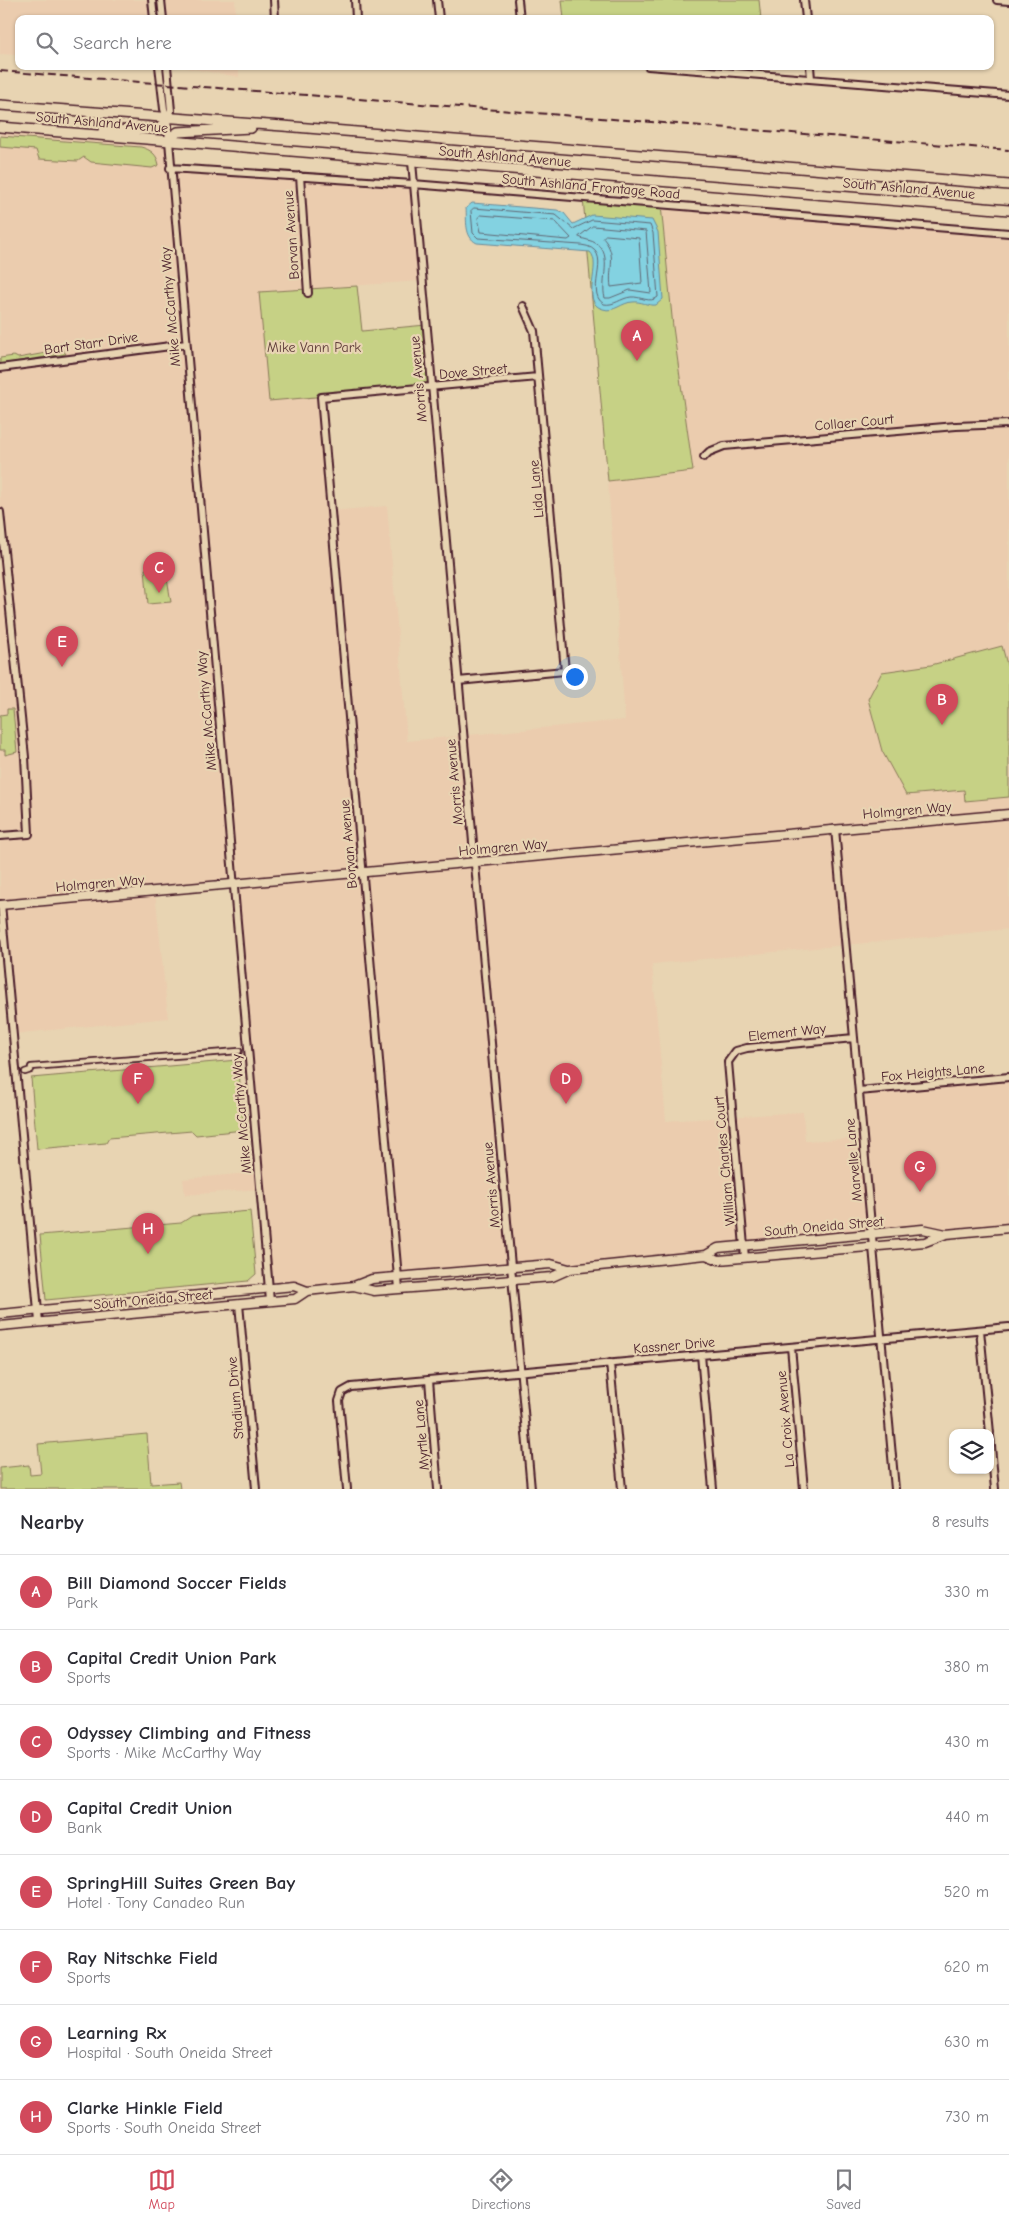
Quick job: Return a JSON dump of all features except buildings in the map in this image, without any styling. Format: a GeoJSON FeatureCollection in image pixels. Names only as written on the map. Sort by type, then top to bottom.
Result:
{"type":"FeatureCollection","features":[{"type":"Feature","properties":{"kind":"main road","name":"South Ashland Avenue"},"geometry":{"type":"LineString","coordinates":[[0,105],[1009,185]]}},
{"type":"Feature","properties":{"kind":"main road"},"geometry":{"type":"LineString","coordinates":[[64,132],[157,129],[162,127],[168,118]]}},
{"type":"Feature","properties":{"kind":"main road"},"geometry":{"type":"LineString","coordinates":[[168,141],[178,132],[283,126]]}},
{"type":"Feature","properties":{"kind":"main road","name":"South Ashland Avenue"},"geometry":{"type":"LineString","coordinates":[[0,127],[1009,210]]}},
{"type":"Feature","properties":{"kind":"street"},"geometry":{"type":"LineString","coordinates":[[152,0],[154,15]]}},
{"type":"Feature","properties":{"kind":"street"},"geometry":{"type":"LineString","coordinates":[[161,0],[163,15]]}},
{"type":"Feature","properties":{"kind":"street"},"geometry":{"type":"LineString","coordinates":[[274,0],[275,15]]}},
{"type":"Feature","properties":{"kind":"street"},"geometry":{"type":"LineString","coordinates":[[355,0],[356,15]]}},
{"type":"Feature","properties":{"kind":"street"},"geometry":{"type":"LineString","coordinates":[[437,0],[438,15]]}},
{"type":"Feature","properties":{"kind":"street"},"geometry":{"type":"LineString","coordinates":[[518,0],[520,15]]}},
{"type":"Feature","properties":{"kind":"street"},"geometry":{"type":"LineString","coordinates":[[804,0],[806,15]]}},
{"type":"Feature","properties":{"kind":"street"},"geometry":{"type":"LineString","coordinates":[[997,0],[1009,1]]}},
{"type":"Feature","properties":{"kind":"street"},"geometry":{"type":"LineString","coordinates":[[159,70],[164,109],[168,118]]}},
{"type":"Feature","properties":{"kind":"street"},"geometry":{"type":"LineString","coordinates":[[167,70],[171,111],[168,118]]}},
{"type":"Feature","properties":{"kind":"street"},"geometry":{"type":"LineString","coordinates":[[698,70],[1009,95]]}},
{"type":"Feature","properties":{"kind":"street"},"geometry":{"type":"LineString","coordinates":[[810,70],[811,79]]}},
{"type":"Feature","properties":{"kind":"street","name":"Mike McCarthy Way"},"geometry":{"type":"LineString","coordinates":[[168,118],[170,168],[270,1301]]}},
{"type":"Feature","properties":{"kind":"street","name":"Morris Avenue"},"geometry":{"type":"LineString","coordinates":[[412,162],[412,184],[531,1489]]}},
{"type":"Feature","properties":{"kind":"street","name":"South Ashland Frontage Road"},"geometry":{"type":"LineString","coordinates":[[170,168],[412,184],[1009,233]]}},
{"type":"Feature","properties":{"kind":"street","name":"Borvan Avenue"},"geometry":{"type":"LineString","coordinates":[[300,176],[308,293]]}},
{"type":"Feature","properties":{"kind":"street","name":"Lida Lane"},"geometry":{"type":"LineString","coordinates":[[458,681],[565,671],[534,331],[523,306]]}},
{"type":"Feature","properties":{"kind":"street","name":"Bart Starr Drive"},"geometry":{"type":"LineString","coordinates":[[0,368],[186,344]]}},
{"type":"Feature","properties":{"kind":"street","name":"Dove Street"},"geometry":{"type":"LineString","coordinates":[[321,397],[538,377]]}},
{"type":"Feature","properties":{"kind":"street","name":"Borvan Avenue"},"geometry":{"type":"LineString","coordinates":[[321,397],[399,1289]]}},
{"type":"Feature","properties":{"kind":"street","name":"Collaer Court"},"geometry":{"type":"LineString","coordinates":[[704,457],[709,452],[724,446],[956,426],[1009,424]]}},
{"type":"Feature","properties":{"kind":"street"},"geometry":{"type":"LineString","coordinates":[[0,512],[25,758],[29,834],[0,836]]}},
{"type":"Feature","properties":{"kind":"street","name":"Holmgren Way"},"geometry":{"type":"LineString","coordinates":[[0,904],[1009,814]]}},
{"type":"Feature","properties":{"kind":"street","name":"Marvelle Lane"},"geometry":{"type":"LineString","coordinates":[[835,829],[895,1489]]}},
{"type":"Feature","properties":{"kind":"street"},"geometry":{"type":"LineString","coordinates":[[0,904],[39,1322]]}},
{"type":"Feature","properties":{"kind":"street","name":"Element Way"},"geometry":{"type":"LineString","coordinates":[[728,1062],[736,1051],[747,1048],[854,1038]]}},
{"type":"Feature","properties":{"kind":"street"},"geometry":{"type":"LineString","coordinates":[[25,1072],[31,1070],[31,1067],[238,1051]]}},
{"type":"Feature","properties":{"kind":"street","name":"William Charles Court"},"geometry":{"type":"LineString","coordinates":[[728,1062],[745,1258]]}},
{"type":"Feature","properties":{"kind":"street","name":"Fox Heights Lane"},"geometry":{"type":"LineString","coordinates":[[859,1091],[1009,1077]]}},
{"type":"Feature","properties":{"kind":"street","name":"South Oneida Street"},"geometry":{"type":"LineString","coordinates":[[706,1255],[719,1260],[873,1247],[925,1242],[946,1234],[1009,1228]]}},
{"type":"Feature","properties":{"kind":"street","name":"South Oneida Street"},"geometry":{"type":"LineString","coordinates":[[354,1286],[374,1292],[552,1277],[570,1269],[706,1255],[718,1248],[923,1229],[946,1234]]}},
{"type":"Feature","properties":{"kind":"street","name":"South Oneida Street"},"geometry":{"type":"LineString","coordinates":[[0,1314],[294,1286],[307,1291],[354,1286],[372,1279],[511,1267],[551,1264],[570,1269]]}},
{"type":"Feature","properties":{"kind":"street","name":"South Oneida Street"},"geometry":{"type":"LineString","coordinates":[[0,1326],[295,1299],[307,1291]]}},
{"type":"Feature","properties":{"kind":"street","name":"Stadium Drive"},"geometry":{"type":"LineString","coordinates":[[239,1304],[256,1489]]}},
{"type":"Feature","properties":{"kind":"street","name":"Kassner Drive"},"geometry":{"type":"LineString","coordinates":[[347,1489],[339,1401],[342,1392],[351,1386],[1009,1327]]}},
{"type":"Feature","properties":{"kind":"street"},"geometry":{"type":"LineString","coordinates":[[980,1330],[990,1429]]}},
{"type":"Feature","properties":{"kind":"street","name":"La Croix Avenue"},"geometry":{"type":"LineString","coordinates":[[791,1347],[804,1489]]}},
{"type":"Feature","properties":{"kind":"street"},"geometry":{"type":"LineString","coordinates":[[701,1355],[713,1489]]}},
{"type":"Feature","properties":{"kind":"street"},"geometry":{"type":"LineString","coordinates":[[610,1363],[622,1489]]}},
{"type":"Feature","properties":{"kind":"street","name":"Myrtle Lane"},"geometry":{"type":"LineString","coordinates":[[429,1380],[438,1489]]}},
{"type":"Feature","properties":{"kind":"street"},"geometry":{"type":"LineString","coordinates":[[994,1474],[995,1489]]}},
{"type":"Feature","properties":{"kind":"shaded area"},"geometry":{"type":"Polygon","coordinates":[[[0,0],[235,0],[236,15],[15,15],[15,55],[0,54],[0,0]]]}},
{"type":"Feature","properties":{"kind":"shaded area"},"geometry":{"type":"Polygon","coordinates":[[[198,70],[239,70],[239,77],[198,70]]]}},
{"type":"Feature","properties":{"kind":"shaded area"},"geometry":{"type":"Polygon","coordinates":[[[0,127],[168,141],[170,167],[413,184],[421,281],[260,292],[321,397],[331,511],[387,506],[407,741],[625,720],[608,481],[693,471],[673,327],[661,205],[1009,233],[1009,929],[652,964],[666,1121],[803,1112],[805,1141],[863,1138],[872,1234],[718,1248],[706,1255],[570,1269],[551,1264],[398,1277],[307,1291],[294,1286],[269,1288],[260,1189],[185,1195],[183,1179],[259,1172],[233,884],[155,891],[168,1018],[13,1034],[0,905],[0,127]]]}},
{"type":"Feature","properties":{"kind":"shaded area"},"geometry":{"type":"Polygon","coordinates":[[[1009,1077],[1009,1228],[946,1234],[923,1229],[877,1233],[864,1091],[1009,1077]]]}},
{"type":"Feature","properties":{"kind":"green space"},"geometry":{"type":"Polygon","coordinates":[[[562,0],[759,0],[761,15],[564,15],[562,0]]]}},
{"type":"Feature","properties":{"kind":"green space"},"geometry":{"type":"Polygon","coordinates":[[[0,136],[141,147],[153,153],[159,165],[152,168],[91,162],[84,157],[78,161],[39,159],[36,150],[0,147],[0,136]]]}},
{"type":"Feature","properties":{"kind":"green space"},"geometry":{"type":"Polygon","coordinates":[[[583,198],[661,205],[673,327],[693,471],[608,481],[583,198]]]}},
{"type":"Feature","properties":{"kind":"green space","name":"Mike Vann Park"},"geometry":{"type":"Polygon","coordinates":[[[357,286],[362,331],[426,325],[431,387],[269,401],[259,292],[357,286]]]}},
{"type":"Feature","properties":{"kind":"green space"},"geometry":{"type":"Polygon","coordinates":[[[63,350],[66,354],[0,364],[0,358],[14,356],[18,358],[63,350]]]}},
{"type":"Feature","properties":{"kind":"green space"},"geometry":{"type":"Polygon","coordinates":[[[165,567],[171,602],[148,604],[145,569],[165,567]]]}},
{"type":"Feature","properties":{"kind":"green space"},"geometry":{"type":"Polygon","coordinates":[[[1002,646],[1009,672],[1009,797],[965,801],[964,790],[906,795],[882,751],[868,699],[882,672],[931,665],[1002,646]]]}},
{"type":"Feature","properties":{"kind":"green space"},"geometry":{"type":"Polygon","coordinates":[[[7,709],[13,709],[17,752],[5,755],[5,750],[0,750],[0,715],[7,714],[7,709]]]}},
{"type":"Feature","properties":{"kind":"green space"},"geometry":{"type":"Polygon","coordinates":[[[238,1060],[244,1130],[196,1135],[192,1131],[109,1138],[106,1143],[37,1149],[31,1078],[238,1060]]]}},
{"type":"Feature","properties":{"kind":"green space"},"geometry":{"type":"Polygon","coordinates":[[[250,1211],[256,1274],[248,1281],[46,1300],[40,1235],[181,1223],[192,1216],[250,1211]]]}},
{"type":"Feature","properties":{"kind":"green space"},"geometry":{"type":"Polygon","coordinates":[[[147,1434],[151,1484],[179,1482],[180,1489],[0,1489],[0,1468],[29,1465],[30,1475],[41,1474],[38,1444],[147,1434]]]}},
{"type":"Feature","properties":{"kind":"water"},"geometry":{"type":"Polygon","coordinates":[[[472,203],[557,210],[564,213],[573,224],[592,215],[652,220],[658,232],[663,299],[656,305],[629,302],[611,310],[603,309],[596,305],[593,299],[594,265],[590,252],[477,243],[470,237],[467,228],[466,208],[472,203]]]}},
{"type":"Feature","properties":{"kind":"railway"},"geometry":{"type":"LineString","coordinates":[[0,71],[1009,150]]}},
{"type":"Feature","properties":{"kind":"place","name":"Bill Diamond Soccer Fields"},"geometry":{"type":"Point","coordinates":[637,361]}},
{"type":"Feature","properties":{"kind":"place","name":"Odyssey Climbing and Fitness"},"geometry":{"type":"Point","coordinates":[159,593]}},
{"type":"Feature","properties":{"kind":"place","name":"SpringHill Suites Green Bay"},"geometry":{"type":"Point","coordinates":[62,667]}},
{"type":"Feature","properties":{"kind":"place","name":"Capital Credit Union Park"},"geometry":{"type":"Point","coordinates":[942,725]}},
{"type":"Feature","properties":{"kind":"place","name":"Ray Nitschke Field"},"geometry":{"type":"Point","coordinates":[138,1104]}},
{"type":"Feature","properties":{"kind":"place","name":"Capital Credit Union"},"geometry":{"type":"Point","coordinates":[566,1104]}},
{"type":"Feature","properties":{"kind":"place","name":"Learning Rx"},"geometry":{"type":"Point","coordinates":[920,1192]}},
{"type":"Feature","properties":{"kind":"place","name":"Clarke Hinkle Field"},"geometry":{"type":"Point","coordinates":[148,1254]}}]}
